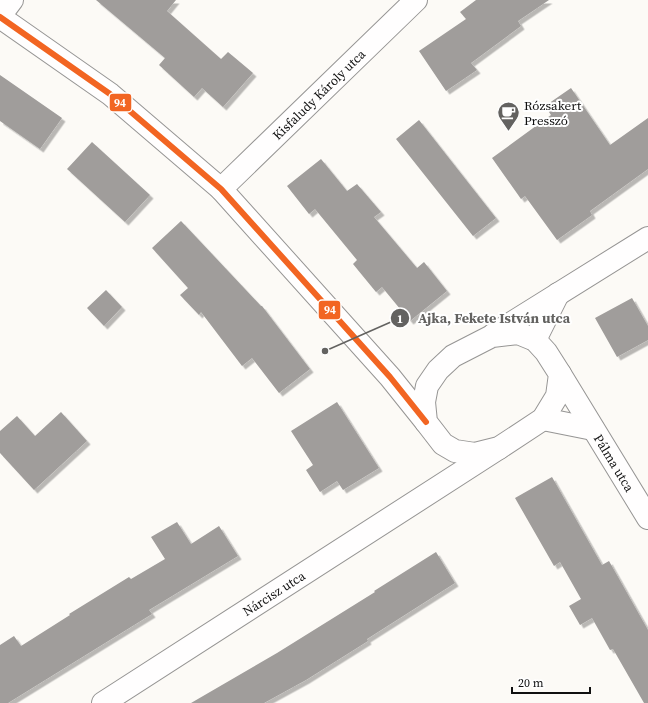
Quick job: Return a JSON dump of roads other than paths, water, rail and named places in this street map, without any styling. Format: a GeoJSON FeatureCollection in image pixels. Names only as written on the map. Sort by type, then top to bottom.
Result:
{"type":"FeatureCollection","features":[{"type":"Feature","properties":{"kind":"street"},"geometry":{"type":"LineString","coordinates":[[12,0],[0,16],[110,94],[221,189],[390,377],[443,444],[455,451],[475,454],[500,448],[543,419],[557,396],[560,374]]}},
{"type":"Feature","properties":{"kind":"street","name":"Kisfaludy Károly utca"},"geometry":{"type":"LineString","coordinates":[[221,189],[416,0]]}},
{"type":"Feature","properties":{"kind":"street"},"geometry":{"type":"LineString","coordinates":[[492,336],[648,238]]}},
{"type":"Feature","properties":{"kind":"street"},"geometry":{"type":"LineString","coordinates":[[534,340],[559,293]]}},
{"type":"Feature","properties":{"kind":"street","name":"Pálma utca"},"geometry":{"type":"LineString","coordinates":[[426,422],[424,402],[427,386],[438,370],[453,356],[492,336],[518,333],[534,340],[546,352],[648,518]]}},
{"type":"Feature","properties":{"kind":"street"},"geometry":{"type":"LineString","coordinates":[[390,377],[427,386]]}},
{"type":"Feature","properties":{"kind":"street","name":"Pálma utca"},"geometry":{"type":"LineString","coordinates":[[543,419],[593,429]]}},
{"type":"Feature","properties":{"kind":"street","name":"Nárcisz utca"},"geometry":{"type":"LineString","coordinates":[[103,703],[500,448]]}},
{"type":"Feature","properties":{"kind":"street"},"geometry":{"type":"LineString","coordinates":[[445,483],[455,451]]}},
{"type":"Feature","properties":{"kind":"place","name":"Rózsakert Presszó"},"geometry":{"type":"Point","coordinates":[508,132]}},
{"type":"Feature","properties":{"kind":"place","name":"Ajka, Fekete István utca"},"geometry":{"type":"Point","coordinates":[325,351]}}]}
